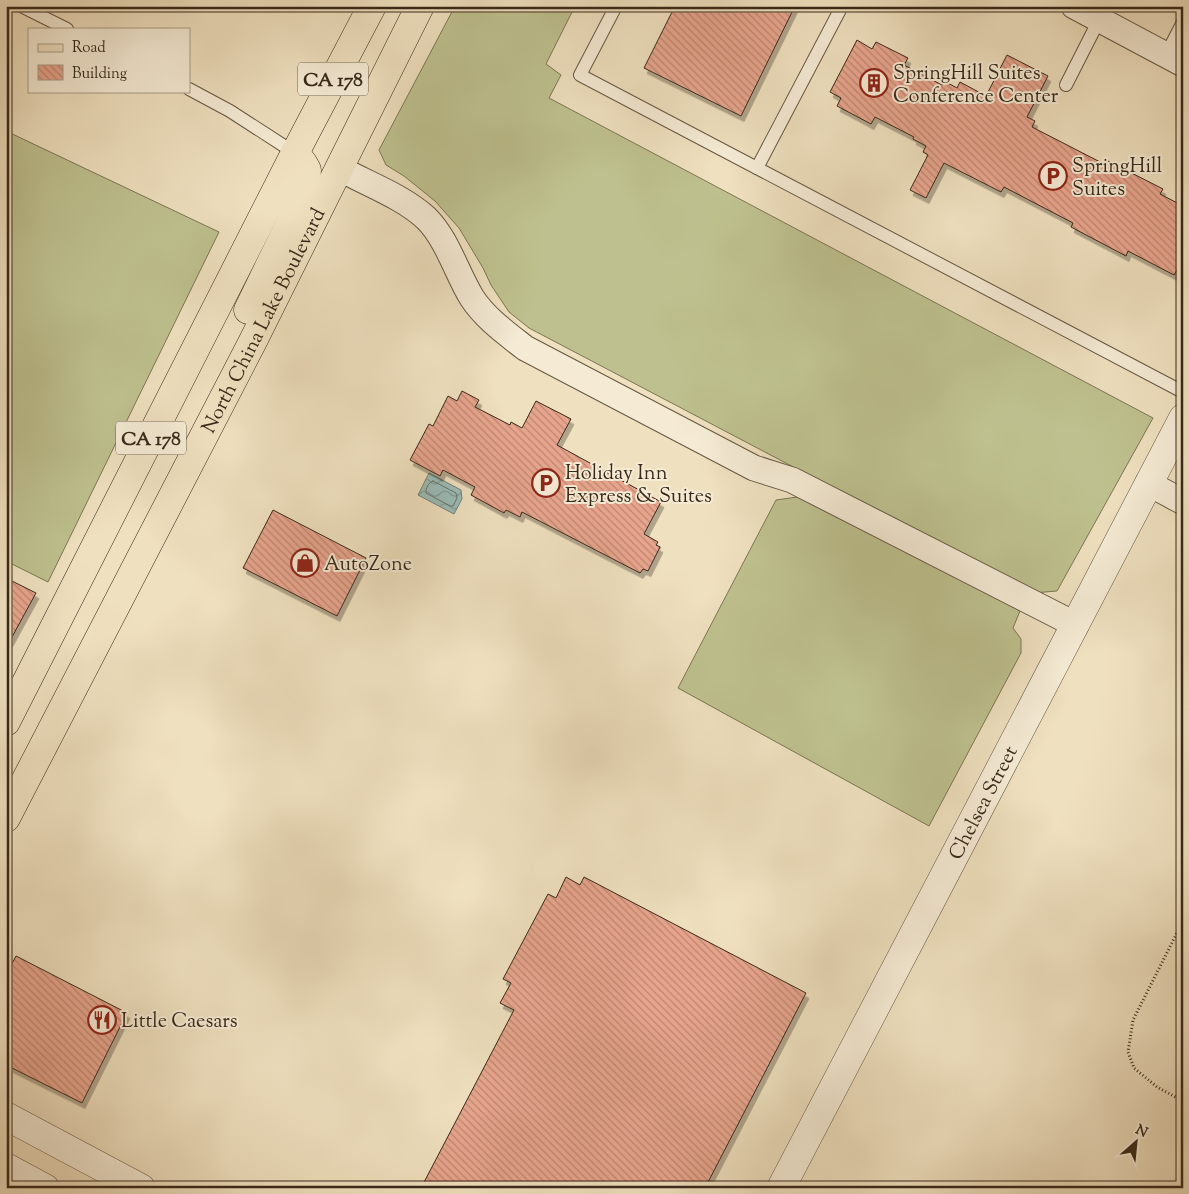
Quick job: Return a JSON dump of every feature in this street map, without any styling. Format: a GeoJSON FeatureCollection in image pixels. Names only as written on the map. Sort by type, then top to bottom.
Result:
{"type":"FeatureCollection","features":[{"type":"Feature","properties":{"kind":"main road","name":"CA 178"},"geometry":{"type":"LineString","coordinates":[[6,722],[295,153],[372,6]]}},
{"type":"Feature","properties":{"kind":"main road","name":"North China Lake Boulevard"},"geometry":{"type":"LineString","coordinates":[[6,818],[253,341],[420,6]]}},
{"type":"Feature","properties":{"kind":"main road"},"geometry":{"type":"LineString","coordinates":[[253,341],[249,326],[248,309],[297,209],[306,180],[307,170],[304,163],[295,153]]}},
{"type":"Feature","properties":{"kind":"street"},"geometry":{"type":"LineString","coordinates":[[1074,6],[1175,59]]}},
{"type":"Feature","properties":{"kind":"street"},"geometry":{"type":"LineString","coordinates":[[339,168],[392,194],[426,218],[445,243],[473,299],[497,326],[525,348],[754,468],[792,480],[1076,625]]}},
{"type":"Feature","properties":{"kind":"street","name":"Chelsea Street"},"geometry":{"type":"LineString","coordinates":[[781,1188],[1183,418]]}},
{"type":"Feature","properties":{"kind":"street"},"geometry":{"type":"LineString","coordinates":[[1148,483],[1183,502]]}},
{"type":"Feature","properties":{"kind":"street"},"geometry":{"type":"LineString","coordinates":[[6,1116],[141,1188]]}},
{"type":"Feature","properties":{"kind":"street"},"geometry":{"type":"LineString","coordinates":[[6,1167],[45,1188]]}},
{"type":"Feature","properties":{"kind":"lane"},"geometry":{"type":"LineString","coordinates":[[21,6],[65,28]]}},
{"type":"Feature","properties":{"kind":"lane"},"geometry":{"type":"LineString","coordinates":[[616,6],[580,76],[1183,392]]}},
{"type":"Feature","properties":{"kind":"lane"},"geometry":{"type":"LineString","coordinates":[[757,168],[842,6]]}},
{"type":"Feature","properties":{"kind":"lane"},"geometry":{"type":"LineString","coordinates":[[1066,85],[1099,20]]}},
{"type":"Feature","properties":{"kind":"lane"},"geometry":{"type":"LineString","coordinates":[[1175,59],[1183,22]]}},
{"type":"Feature","properties":{"kind":"lane"},"geometry":{"type":"LineString","coordinates":[[190,90],[230,111],[295,153]]}},
{"type":"Feature","properties":{"kind":"path"},"geometry":{"type":"LineString","coordinates":[[1183,921],[1133,1020],[1128,1052],[1134,1068],[1157,1087],[1183,1101]]}},
{"type":"Feature","properties":{"kind":"green space"},"geometry":{"type":"Polygon","coordinates":[[[455,6],[575,6],[546,64],[561,75],[549,98],[1153,418],[1057,591],[1033,593],[529,328],[509,312],[491,285],[459,228],[435,201],[404,176],[386,165],[379,150],[455,6]]]}},
{"type":"Feature","properties":{"kind":"green space"},"geometry":{"type":"Polygon","coordinates":[[[6,131],[219,232],[48,582],[6,561],[6,131]]]}},
{"type":"Feature","properties":{"kind":"green space"},"geometry":{"type":"Polygon","coordinates":[[[811,495],[1020,611],[1013,628],[1021,639],[1021,653],[929,826],[678,688],[776,500],[811,495]]]}},
{"type":"Feature","properties":{"kind":"water"},"geometry":{"type":"Polygon","coordinates":[[[429,473],[461,490],[462,499],[454,514],[418,495],[429,473]]]}},
{"type":"Feature","properties":{"kind":"building"},"geometry":{"type":"Polygon","coordinates":[[[675,6],[795,6],[741,116],[644,68],[675,6]]]}},
{"type":"Feature","properties":{"kind":"building","name":"SpringHill Suites"},"geometry":{"type":"Polygon","coordinates":[[[857,40],[872,49],[876,42],[908,58],[904,65],[942,85],[944,81],[957,88],[960,82],[986,96],[1007,55],[1048,76],[1027,117],[1035,121],[1032,127],[1104,164],[1106,160],[1163,189],[1160,194],[1183,206],[1183,272],[1177,270],[1174,275],[1128,251],[1126,256],[1071,227],[1073,223],[1004,187],[1001,192],[944,163],[926,198],[910,190],[928,155],[923,152],[926,146],[913,139],[914,137],[875,117],[871,124],[837,106],[841,98],[830,92],[857,40]]]}},
{"type":"Feature","properties":{"kind":"building","name":"Holiday Inn Express & Suites"},"geometry":{"type":"Polygon","coordinates":[[[462,391],[479,400],[475,407],[510,425],[511,422],[522,428],[536,401],[571,419],[557,445],[661,502],[644,534],[658,542],[656,545],[660,547],[648,571],[643,569],[640,573],[522,512],[520,517],[506,510],[504,513],[471,495],[475,487],[443,470],[440,476],[410,460],[429,424],[433,426],[448,396],[457,401],[462,391]]]}},
{"type":"Feature","properties":{"kind":"building","name":"AutoZone"},"geometry":{"type":"Polygon","coordinates":[[[273,510],[366,558],[337,616],[243,568],[273,510]]]}},
{"type":"Feature","properties":{"kind":"building"},"geometry":{"type":"Polygon","coordinates":[[[6,578],[36,593],[6,648],[6,578]]]}},
{"type":"Feature","properties":{"kind":"building"},"geometry":{"type":"Polygon","coordinates":[[[566,877],[580,885],[584,877],[806,993],[705,1188],[421,1188],[514,1010],[500,1003],[511,983],[503,979],[548,894],[556,898],[566,877]]]}},
{"type":"Feature","properties":{"kind":"building"},"geometry":{"type":"Polygon","coordinates":[[[16,956],[127,1013],[82,1103],[6,1065],[6,975],[16,956]]]}},
{"type":"Feature","properties":{"kind":"place","name":"SpringHill Suites Conference Center"},"geometry":{"type":"Point","coordinates":[874,83]}},
{"type":"Feature","properties":{"kind":"place","name":"SpringHill Suites"},"geometry":{"type":"Point","coordinates":[1053,176]}},
{"type":"Feature","properties":{"kind":"place","name":"Holiday Inn Express & Suites"},"geometry":{"type":"Point","coordinates":[546,483]}},
{"type":"Feature","properties":{"kind":"place","name":"AutoZone"},"geometry":{"type":"Point","coordinates":[305,563]}},
{"type":"Feature","properties":{"kind":"place","name":"Little Caesars"},"geometry":{"type":"Point","coordinates":[102,1020]}}]}
